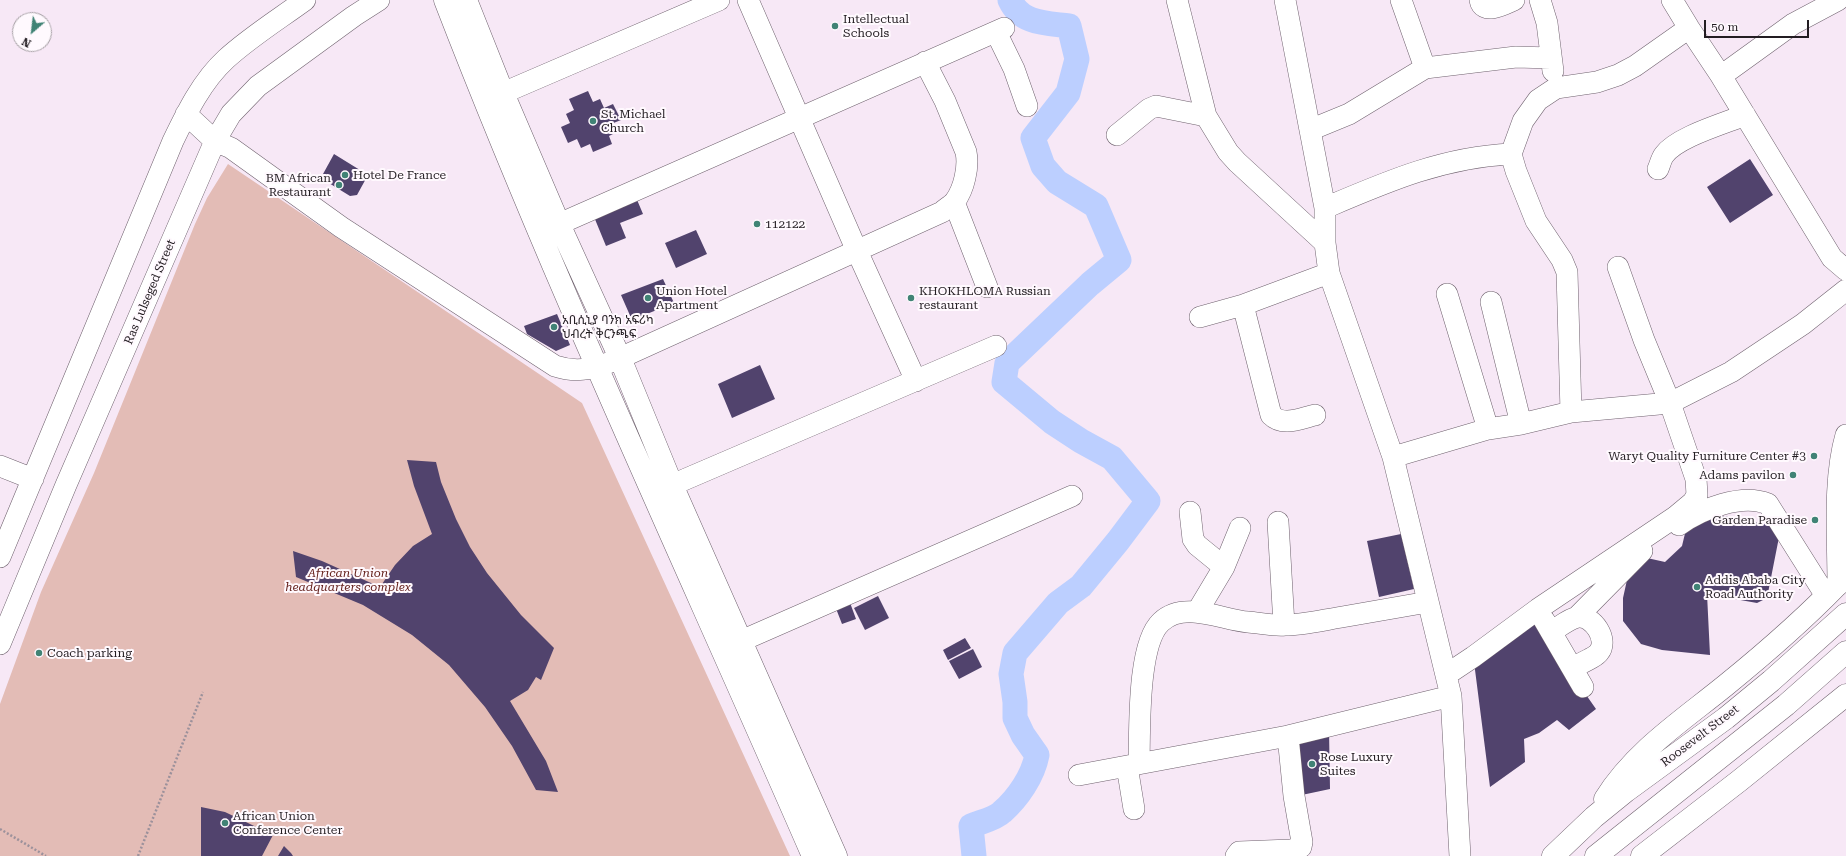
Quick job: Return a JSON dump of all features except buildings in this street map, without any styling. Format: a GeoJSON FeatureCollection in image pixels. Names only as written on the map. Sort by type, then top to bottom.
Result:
{"type":"FeatureCollection","features":[{"type":"Feature","properties":{"kind":"main road"},"geometry":{"type":"LineString","coordinates":[[445,0],[473,73],[597,368],[730,632],[836,856]]}},
{"type":"Feature","properties":{"kind":"main road"},"geometry":{"type":"LineString","coordinates":[[466,0],[503,93],[559,224],[620,358],[672,485],[730,632],[813,856]]}},
{"type":"Feature","properties":{"kind":"main road"},"geometry":{"type":"LineString","coordinates":[[1594,817],[1616,782],[1646,750],[1756,660],[1837,586]]}},
{"type":"Feature","properties":{"kind":"main road","name":"Roosevelt Street"},"geometry":{"type":"LineString","coordinates":[[1553,856],[1594,817],[1771,681],[1846,614]]}},
{"type":"Feature","properties":{"kind":"main road"},"geometry":{"type":"LineString","coordinates":[[1596,856],[1786,705],[1846,652]]}},
{"type":"Feature","properties":{"kind":"main road"},"geometry":{"type":"LineString","coordinates":[[1648,854],[1846,694]]}},
{"type":"Feature","properties":{"kind":"street"},"geometry":{"type":"LineString","coordinates":[[0,557],[173,141],[186,114],[201,89],[226,60],[305,0]]}},
{"type":"Feature","properties":{"kind":"street","name":"Ras Lulseged Street"},"geometry":{"type":"LineString","coordinates":[[0,644],[66,485],[215,141],[231,114],[258,86],[354,16],[379,0]]}},
{"type":"Feature","properties":{"kind":"street"},"geometry":{"type":"LineString","coordinates":[[503,93],[719,0]]}},
{"type":"Feature","properties":{"kind":"street"},"geometry":{"type":"LineString","coordinates":[[748,0],[857,251],[916,381]]}},
{"type":"Feature","properties":{"kind":"street"},"geometry":{"type":"LineString","coordinates":[[1177,0],[1206,116],[1228,152],[1237,162],[1325,243]]}},
{"type":"Feature","properties":{"kind":"street"},"geometry":{"type":"LineString","coordinates":[[1285,0],[1325,208],[1325,243],[1329,273],[1393,457],[1451,696],[1460,856]]}},
{"type":"Feature","properties":{"kind":"street"},"geometry":{"type":"LineString","coordinates":[[1401,0],[1425,68]]}},
{"type":"Feature","properties":{"kind":"street"},"geometry":{"type":"LineString","coordinates":[[1480,0],[1481,4],[1485,8],[1492,8],[1514,0]]}},
{"type":"Feature","properties":{"kind":"street"},"geometry":{"type":"LineString","coordinates":[[1540,0],[1547,23],[1556,88]]}},
{"type":"Feature","properties":{"kind":"street"},"geometry":{"type":"LineString","coordinates":[[1672,0],[1721,76],[1832,258],[1846,270]]}},
{"type":"Feature","properties":{"kind":"street"},"geometry":{"type":"LineString","coordinates":[[1721,76],[1793,24],[1838,0]]}},
{"type":"Feature","properties":{"kind":"street"},"geometry":{"type":"LineString","coordinates":[[1571,412],[1567,272],[1562,260],[1536,221],[1516,171],[1511,154],[1523,121],[1538,100],[1556,88],[1597,82],[1618,75],[1635,66],[1689,28]]}},
{"type":"Feature","properties":{"kind":"street"},"geometry":{"type":"LineString","coordinates":[[559,224],[1000,30],[1027,106]]}},
{"type":"Feature","properties":{"kind":"street"},"geometry":{"type":"LineString","coordinates":[[1310,130],[1349,114],[1425,68],[1516,57],[1551,58]]}},
{"type":"Feature","properties":{"kind":"street"},"geometry":{"type":"LineString","coordinates":[[186,114],[215,141],[231,148],[341,227],[555,366],[566,370],[579,371],[597,368],[620,358],[942,212],[954,202],[960,193],[963,184],[967,158],[966,152],[945,101],[926,62]]}},
{"type":"Feature","properties":{"kind":"street"},"geometry":{"type":"LineString","coordinates":[[1117,135],[1156,106],[1206,116]]}},
{"type":"Feature","properties":{"kind":"street"},"geometry":{"type":"LineString","coordinates":[[1658,169],[1663,156],[1669,149],[1684,139],[1745,115]]}},
{"type":"Feature","properties":{"kind":"street"},"geometry":{"type":"LineString","coordinates":[[1325,208],[1406,174],[1458,160],[1486,155],[1511,154]]}},
{"type":"Feature","properties":{"kind":"street"},"geometry":{"type":"LineString","coordinates":[[954,202],[987,287]]}},
{"type":"Feature","properties":{"kind":"street"},"geometry":{"type":"LineString","coordinates":[[1446,675],[1538,609],[1675,517],[1693,502],[1697,494],[1696,479],[1670,403],[1644,340],[1618,267]]}},
{"type":"Feature","properties":{"kind":"street"},"geometry":{"type":"LineString","coordinates":[[1200,317],[1243,304],[1329,273]]}},
{"type":"Feature","properties":{"kind":"street"},"geometry":{"type":"LineString","coordinates":[[1393,457],[1488,429],[1521,424],[1571,412],[1670,403],[1731,372],[1803,324],[1846,290]]}},
{"type":"Feature","properties":{"kind":"street"},"geometry":{"type":"LineString","coordinates":[[1447,294],[1488,429]]}},
{"type":"Feature","properties":{"kind":"street"},"geometry":{"type":"LineString","coordinates":[[1491,302],[1521,424]]}},
{"type":"Feature","properties":{"kind":"street"},"geometry":{"type":"LineString","coordinates":[[1243,304],[1271,415],[1276,420],[1282,422],[1315,415]]}},
{"type":"Feature","properties":{"kind":"street"},"geometry":{"type":"LineString","coordinates":[[672,485],[996,346]]}},
{"type":"Feature","properties":{"kind":"street"},"geometry":{"type":"LineString","coordinates":[[1837,586],[1838,488],[1843,446],[1846,435]]}},
{"type":"Feature","properties":{"kind":"street"},"geometry":{"type":"LineString","coordinates":[[0,466],[33,479]]}},
{"type":"Feature","properties":{"kind":"street"},"geometry":{"type":"LineString","coordinates":[[730,632],[1072,496]]}},
{"type":"Feature","properties":{"kind":"street"},"geometry":{"type":"LineString","coordinates":[[1551,632],[1576,616],[1637,555],[1687,519],[1712,508],[1740,500],[1755,500],[1768,504],[1837,586]]}},
{"type":"Feature","properties":{"kind":"street"},"geometry":{"type":"LineString","coordinates":[[1190,512],[1192,539],[1196,545],[1224,567]]}},
{"type":"Feature","properties":{"kind":"street"},"geometry":{"type":"LineString","coordinates":[[1278,522],[1284,625]]}},
{"type":"Feature","properties":{"kind":"street"},"geometry":{"type":"LineString","coordinates":[[1197,612],[1224,567],[1240,528]]}},
{"type":"Feature","properties":{"kind":"street"},"geometry":{"type":"LineString","coordinates":[[1134,809],[1133,765],[1143,662],[1147,647],[1160,623],[1168,616],[1178,613],[1197,612],[1239,621],[1284,625],[1319,621],[1428,602]]}},
{"type":"Feature","properties":{"kind":"street"},"geometry":{"type":"LineString","coordinates":[[1538,609],[1583,687]]}},
{"type":"Feature","properties":{"kind":"street"},"geometry":{"type":"LineString","coordinates":[[1572,668],[1599,653],[1602,646],[1602,637],[1590,620],[1583,616],[1576,616]]}},
{"type":"Feature","properties":{"kind":"street"},"geometry":{"type":"LineString","coordinates":[[1079,775],[1288,736],[1451,696]]}},
{"type":"Feature","properties":{"kind":"street"},"geometry":{"type":"LineString","coordinates":[[1236,856],[1239,852],[1291,850],[1301,847],[1302,842],[1294,796],[1288,736]]}},
{"type":"Feature","properties":{"kind":"path"},"geometry":{"type":"LineString","coordinates":[[138,856],[203,692]]}},
{"type":"Feature","properties":{"kind":"path"},"geometry":{"type":"LineString","coordinates":[[0,829],[46,856]]}},
{"type":"Feature","properties":{"kind":"green space","name":"African Union headquarters complex"},"geometry":{"type":"Polygon","coordinates":[[[228,164],[582,403],[790,856],[0,856],[0,704],[41,592],[94,473],[195,224],[207,198],[228,164]]]}},
{"type":"Feature","properties":{"kind":"waterway"},"geometry":{"type":"LineString","coordinates":[[974,856],[971,826],[995,817],[1008,806],[1028,779],[1037,755],[1023,735],[1015,718],[1015,702],[1011,674],[1015,653],[1058,603],[1081,586],[1118,541],[1148,501],[1112,458],[1081,441],[1052,422],[1004,382],[1007,363],[1090,284],[1119,260],[1096,206],[1057,182],[1043,166],[1033,138],[1068,93],[1077,59],[1069,26],[1043,23],[1027,18],[1015,8],[1010,0]]}},
{"type":"Feature","properties":{"kind":"place","name":"Intellectual Schools"},"geometry":{"type":"Point","coordinates":[835,26]}},
{"type":"Feature","properties":{"kind":"place","name":"St. Michael Church"},"geometry":{"type":"Point","coordinates":[593,121]}},
{"type":"Feature","properties":{"kind":"place","name":"Hotel De France"},"geometry":{"type":"Point","coordinates":[345,175]}},
{"type":"Feature","properties":{"kind":"place","name":"BM African Restaurant"},"geometry":{"type":"Point","coordinates":[339,185]}},
{"type":"Feature","properties":{"kind":"place","name":"112122"},"geometry":{"type":"Point","coordinates":[757,224]}},
{"type":"Feature","properties":{"kind":"place","name":"Union Hotel Apartment"},"geometry":{"type":"Point","coordinates":[648,298]}},
{"type":"Feature","properties":{"kind":"place","name":"KHOKHLOMA Russian restaurant"},"geometry":{"type":"Point","coordinates":[911,298]}},
{"type":"Feature","properties":{"kind":"place","name":"አቢሲኒያ ባንክ አፍሪካ ህብረት ቅርንጫፍ"},"geometry":{"type":"Point","coordinates":[554,327]}},
{"type":"Feature","properties":{"kind":"place","name":"Waryt Quality Furniture Center #3"},"geometry":{"type":"Point","coordinates":[1814,456]}},
{"type":"Feature","properties":{"kind":"place","name":"Adams pavilon"},"geometry":{"type":"Point","coordinates":[1793,475]}},
{"type":"Feature","properties":{"kind":"place","name":"Garden Paradise"},"geometry":{"type":"Point","coordinates":[1815,520]}},
{"type":"Feature","properties":{"kind":"place","name":"Addis Ababa City Road Authority"},"geometry":{"type":"Point","coordinates":[1697,587]}},
{"type":"Feature","properties":{"kind":"place","name":"Coach parking"},"geometry":{"type":"Point","coordinates":[39,653]}},
{"type":"Feature","properties":{"kind":"place","name":"Rose Luxury Suites"},"geometry":{"type":"Point","coordinates":[1312,764]}},
{"type":"Feature","properties":{"kind":"place","name":"African Union Conference Center"},"geometry":{"type":"Point","coordinates":[225,823]}}]}
